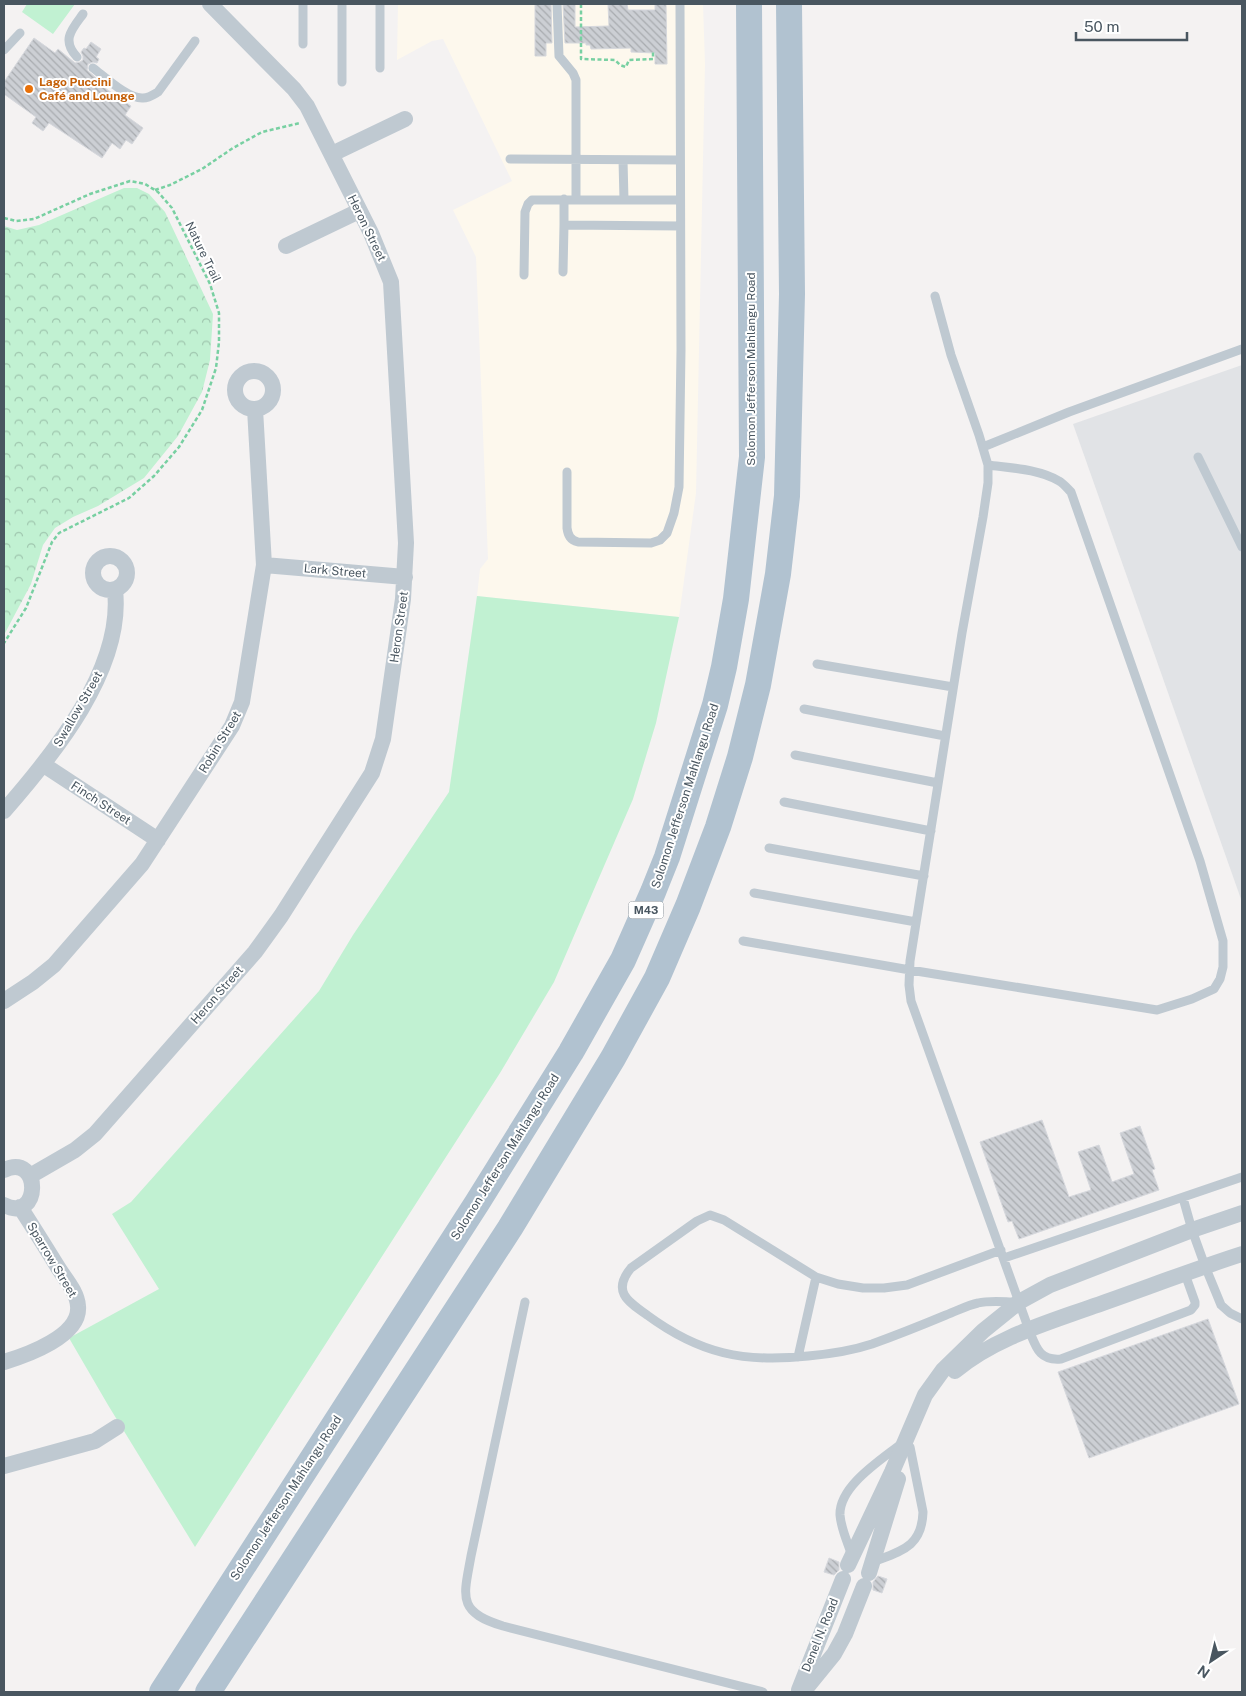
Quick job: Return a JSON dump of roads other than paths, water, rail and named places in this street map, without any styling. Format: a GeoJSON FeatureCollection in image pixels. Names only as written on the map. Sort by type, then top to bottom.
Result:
{"type":"FeatureCollection","features":[{"type":"Feature","properties":{"kind":"main road","name":"Solomon Jefferson Mahlangu Road"},"geometry":{"type":"LineString","coordinates":[[162,1692],[477,1203],[571,1052],[623,960],[667,857],[708,730],[724,667],[736,599],[752,457],[749,4]]}},
{"type":"Feature","properties":{"kind":"main road","name":"M43"},"geometry":{"type":"LineString","coordinates":[[208,1692],[510,1228],[613,1058],[657,978],[688,906],[718,827],[740,757],[758,685],[778,574],[787,496],[792,294],[790,4]]}},
{"type":"Feature","properties":{"kind":"street","name":"Heron Street"},"geometry":{"type":"LineString","coordinates":[[30,1176],[76,1150],[95,1134],[255,952],[281,916],[372,773],[383,739],[405,577],[406,543],[391,282],[371,233],[313,116],[298,94],[210,4]]}},
{"type":"Feature","properties":{"kind":"street"},"geometry":{"type":"LineString","coordinates":[[332,154],[405,120]]}},
{"type":"Feature","properties":{"kind":"street"},"geometry":{"type":"LineString","coordinates":[[286,246],[359,211]]}},
{"type":"Feature","properties":{"kind":"street","name":"Robin Street"},"geometry":{"type":"LineString","coordinates":[[4,1001],[33,982],[54,965],[142,864],[238,714],[242,702],[264,564],[255,409]]}},
{"type":"Feature","properties":{"kind":"street","name":"Lark Street"},"geometry":{"type":"LineString","coordinates":[[264,564],[405,577]]}},
{"type":"Feature","properties":{"kind":"street","name":"Swallow Street"},"geometry":{"type":"LineString","coordinates":[[4,811],[44,765],[80,711],[101,671],[112,637],[116,606],[115,590]]}},
{"type":"Feature","properties":{"kind":"street","name":"Finch Street"},"geometry":{"type":"LineString","coordinates":[[44,765],[158,840]]}},
{"type":"Feature","properties":{"kind":"street"},"geometry":{"type":"LineString","coordinates":[[4,1170],[20,1169],[30,1176],[33,1183],[31,1197],[27,1203],[14,1208],[4,1205]]}},
{"type":"Feature","properties":{"kind":"street","name":"Sparrow Street"},"geometry":{"type":"LineString","coordinates":[[4,1362],[33,1352],[59,1337],[72,1326],[78,1312],[73,1290],[20,1207]]}},
{"type":"Feature","properties":{"kind":"street"},"geometry":{"type":"LineString","coordinates":[[907,1444],[918,1406],[933,1381],[984,1331],[1019,1302],[1050,1285],[1192,1230],[1242,1213]]}},
{"type":"Feature","properties":{"kind":"street"},"geometry":{"type":"LineString","coordinates":[[907,1444],[928,1404],[944,1381],[965,1362],[1029,1330],[1242,1254]]}},
{"type":"Feature","properties":{"kind":"street"},"geometry":{"type":"LineString","coordinates":[[4,1466],[95,1441],[117,1427]]}},
{"type":"Feature","properties":{"kind":"street","name":"Denel N. Road"},"geometry":{"type":"LineString","coordinates":[[798,1692],[848,1567],[907,1444]]}},
{"type":"Feature","properties":{"kind":"street","name":"Denel N. Road"},"geometry":{"type":"LineString","coordinates":[[803,1692],[834,1654],[845,1634],[869,1574],[907,1444]]}},
{"type":"Feature","properties":{"kind":"lane"},"geometry":{"type":"LineString","coordinates":[[303,4],[303,44]]}},
{"type":"Feature","properties":{"kind":"lane"},"geometry":{"type":"LineString","coordinates":[[342,4],[342,82]]}},
{"type":"Feature","properties":{"kind":"lane"},"geometry":{"type":"LineString","coordinates":[[380,4],[380,68]]}},
{"type":"Feature","properties":{"kind":"lane"},"geometry":{"type":"LineString","coordinates":[[557,4],[559,56],[573,73],[576,80],[576,199]]}},
{"type":"Feature","properties":{"kind":"lane"},"geometry":{"type":"LineString","coordinates":[[567,472],[567,528],[568,534],[573,541],[587,543],[651,543],[660,540],[667,533],[679,487],[681,350],[680,4]]}},
{"type":"Feature","properties":{"kind":"lane"},"geometry":{"type":"LineString","coordinates":[[77,57],[69,46],[68,38],[83,14]]}},
{"type":"Feature","properties":{"kind":"lane"},"geometry":{"type":"LineString","coordinates":[[4,50],[20,33]]}},
{"type":"Feature","properties":{"kind":"lane"},"geometry":{"type":"LineString","coordinates":[[93,68],[135,97],[151,96],[158,92],[195,41]]}},
{"type":"Feature","properties":{"kind":"lane"},"geometry":{"type":"LineString","coordinates":[[510,159],[680,160]]}},
{"type":"Feature","properties":{"kind":"lane"},"geometry":{"type":"LineString","coordinates":[[623,160],[624,200]]}},
{"type":"Feature","properties":{"kind":"lane"},"geometry":{"type":"LineString","coordinates":[[524,275],[525,212],[532,200],[680,200]]}},
{"type":"Feature","properties":{"kind":"lane"},"geometry":{"type":"LineString","coordinates":[[563,272],[564,200]]}},
{"type":"Feature","properties":{"kind":"lane"},"geometry":{"type":"LineString","coordinates":[[564,225],[680,226]]}},
{"type":"Feature","properties":{"kind":"lane"},"geometry":{"type":"LineString","coordinates":[[935,296],[951,355],[988,465],[988,483],[953,687],[916,922],[909,985],[912,1001],[1029,1330],[1039,1352],[1053,1360],[1061,1359],[1191,1310],[1195,1302],[1185,1274]]}},
{"type":"Feature","properties":{"kind":"lane"},"geometry":{"type":"LineString","coordinates":[[982,447],[1069,412],[1242,349]]}},
{"type":"Feature","properties":{"kind":"lane"},"geometry":{"type":"LineString","coordinates":[[1198,457],[1242,547]]}},
{"type":"Feature","properties":{"kind":"lane"},"geometry":{"type":"LineString","coordinates":[[743,941],[1157,1010],[1192,999],[1214,989],[1220,979],[1223,967],[1223,941],[1200,861],[1070,492],[1060,481],[1044,474],[988,465]]}},
{"type":"Feature","properties":{"kind":"lane"},"geometry":{"type":"LineString","coordinates":[[818,664],[953,687]]}},
{"type":"Feature","properties":{"kind":"lane"},"geometry":{"type":"LineString","coordinates":[[804,710],[946,736]]}},
{"type":"Feature","properties":{"kind":"lane"},"geometry":{"type":"LineString","coordinates":[[794,756],[938,783]]}},
{"type":"Feature","properties":{"kind":"lane"},"geometry":{"type":"LineString","coordinates":[[784,802],[930,831]]}},
{"type":"Feature","properties":{"kind":"lane"},"geometry":{"type":"LineString","coordinates":[[769,848],[924,876]]}},
{"type":"Feature","properties":{"kind":"lane"},"geometry":{"type":"LineString","coordinates":[[754,893],[916,922]]}},
{"type":"Feature","properties":{"kind":"lane"},"geometry":{"type":"LineString","coordinates":[[1019,1302],[979,1303],[870,1344],[835,1353],[765,1359],[730,1355],[698,1345],[668,1330],[629,1301],[622,1292],[623,1278],[631,1268],[697,1221],[710,1215],[724,1220],[816,1277],[838,1284],[863,1288],[884,1288],[907,1285],[1183,1198],[1242,1177]]}},
{"type":"Feature","properties":{"kind":"lane"},"geometry":{"type":"LineString","coordinates":[[1183,1198],[1204,1266],[1221,1305],[1230,1314],[1242,1318]]}},
{"type":"Feature","properties":{"kind":"lane"},"geometry":{"type":"LineString","coordinates":[[798,1357],[816,1277]]}},
{"type":"Feature","properties":{"kind":"lane"},"geometry":{"type":"LineString","coordinates":[[525,1302],[471,1556],[464,1595],[468,1606],[478,1615],[502,1626],[763,1692]]}},
{"type":"Feature","properties":{"kind":"lane"},"geometry":{"type":"LineString","coordinates":[[848,1567],[840,1514],[841,1504],[845,1495],[862,1475],[907,1444],[923,1512],[922,1522],[917,1536],[908,1547],[869,1574]]}},
{"type":"Feature","properties":{"kind":"place","name":"Lago Puccini Café and Lounge"},"geometry":{"type":"Point","coordinates":[29,89]}}]}
